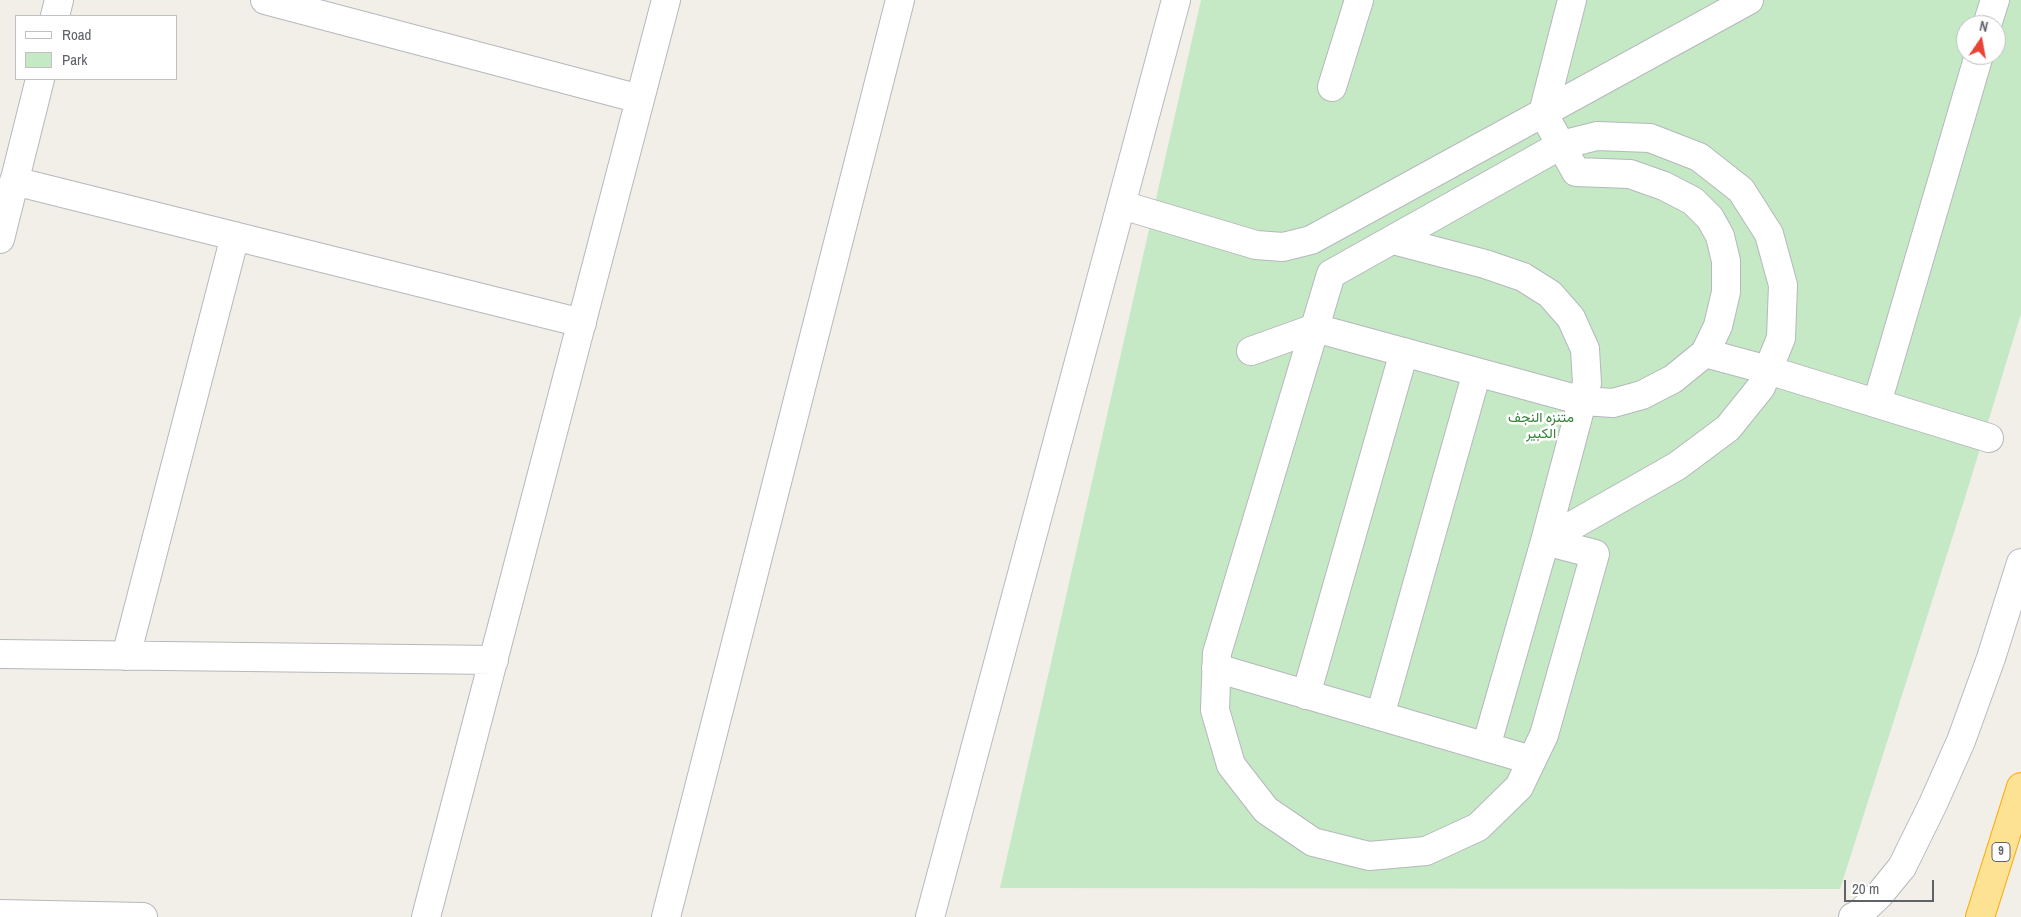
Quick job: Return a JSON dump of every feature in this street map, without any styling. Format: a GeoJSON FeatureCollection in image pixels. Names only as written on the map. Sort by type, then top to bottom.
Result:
{"type":"FeatureCollection","features":[{"type":"Feature","properties":{"kind":"highway","name":"9"},"geometry":{"type":"LineString","coordinates":[[1980,917],[2021,787]]}},
{"type":"Feature","properties":{"kind":"street"},"geometry":{"type":"LineString","coordinates":[[55,15],[59,0]]}},
{"type":"Feature","properties":{"kind":"street"},"geometry":{"type":"LineString","coordinates":[[265,0],[640,99]]}},
{"type":"Feature","properties":{"kind":"street"},"geometry":{"type":"LineString","coordinates":[[426,917],[666,0]]}},
{"type":"Feature","properties":{"kind":"street"},"geometry":{"type":"LineString","coordinates":[[666,917],[900,0]]}},
{"type":"Feature","properties":{"kind":"street"},"geometry":{"type":"LineString","coordinates":[[930,917],[1176,0]]}},
{"type":"Feature","properties":{"kind":"street"},"geometry":{"type":"LineString","coordinates":[[1332,87],[1359,0]]}},
{"type":"Feature","properties":{"kind":"street"},"geometry":{"type":"LineString","coordinates":[[1251,351],[1315,328],[1583,401],[1613,403],[1642,395],[1673,379],[1705,353],[1718,326],[1726,292],[1726,261],[1720,236],[1710,218],[1692,201],[1664,186],[1630,174],[1576,172],[1543,113],[1572,0]]}},
{"type":"Feature","properties":{"kind":"street"},"geometry":{"type":"LineString","coordinates":[[1122,205],[1256,245],[1283,247],[1311,240],[1750,0]]}},
{"type":"Feature","properties":{"kind":"street"},"geometry":{"type":"LineString","coordinates":[[1990,15],[1995,0]]}},
{"type":"Feature","properties":{"kind":"street"},"geometry":{"type":"LineString","coordinates":[[1877,403],[1975,65]]}},
{"type":"Feature","properties":{"kind":"street"},"geometry":{"type":"LineString","coordinates":[[0,239],[40,80]]}},
{"type":"Feature","properties":{"kind":"street"},"geometry":{"type":"LineString","coordinates":[[1597,136],[1650,138],[1699,157],[1741,190],[1769,234],[1784,285],[1780,338],[1761,387],[1728,428],[1677,466],[1545,541],[1595,554],[1544,735],[1519,787],[1478,827],[1426,851],[1369,856],[1313,842],[1266,810],[1231,765],[1214,710],[1217,653],[1331,274],[1561,145],[1597,136]]}},
{"type":"Feature","properties":{"kind":"street"},"geometry":{"type":"LineString","coordinates":[[14,181],[582,322]]}},
{"type":"Feature","properties":{"kind":"street"},"geometry":{"type":"LineString","coordinates":[[126,656],[235,236]]}},
{"type":"Feature","properties":{"kind":"street"},"geometry":{"type":"LineString","coordinates":[[1393,240],[1485,264],[1522,277],[1550,294],[1571,318],[1585,349],[1587,383],[1583,401],[1486,747]]}},
{"type":"Feature","properties":{"kind":"street"},"geometry":{"type":"LineString","coordinates":[[1306,695],[1404,352]]}},
{"type":"Feature","properties":{"kind":"street"},"geometry":{"type":"LineString","coordinates":[[1705,353],[1768,370],[1989,438]]}},
{"type":"Feature","properties":{"kind":"street"},"geometry":{"type":"LineString","coordinates":[[1380,716],[1477,372]]}},
{"type":"Feature","properties":{"kind":"street"},"geometry":{"type":"LineString","coordinates":[[1853,917],[1858,915],[1880,894],[1902,866],[1933,804],[1961,742],[1991,658],[2021,563]]}},
{"type":"Feature","properties":{"kind":"street"},"geometry":{"type":"LineString","coordinates":[[0,654],[494,660]]}},
{"type":"Feature","properties":{"kind":"street"},"geometry":{"type":"LineString","coordinates":[[1216,668],[1531,760]]}},
{"type":"Feature","properties":{"kind":"street"},"geometry":{"type":"LineString","coordinates":[[0,914],[143,917]]}},
{"type":"Feature","properties":{"kind":"green space","name":"متنزه النجف الكبير"},"geometry":{"type":"Polygon","coordinates":[[[1201,0],[2021,0],[2021,314],[1964,501],[1840,889],[1000,888],[1201,0]]]}}]}
